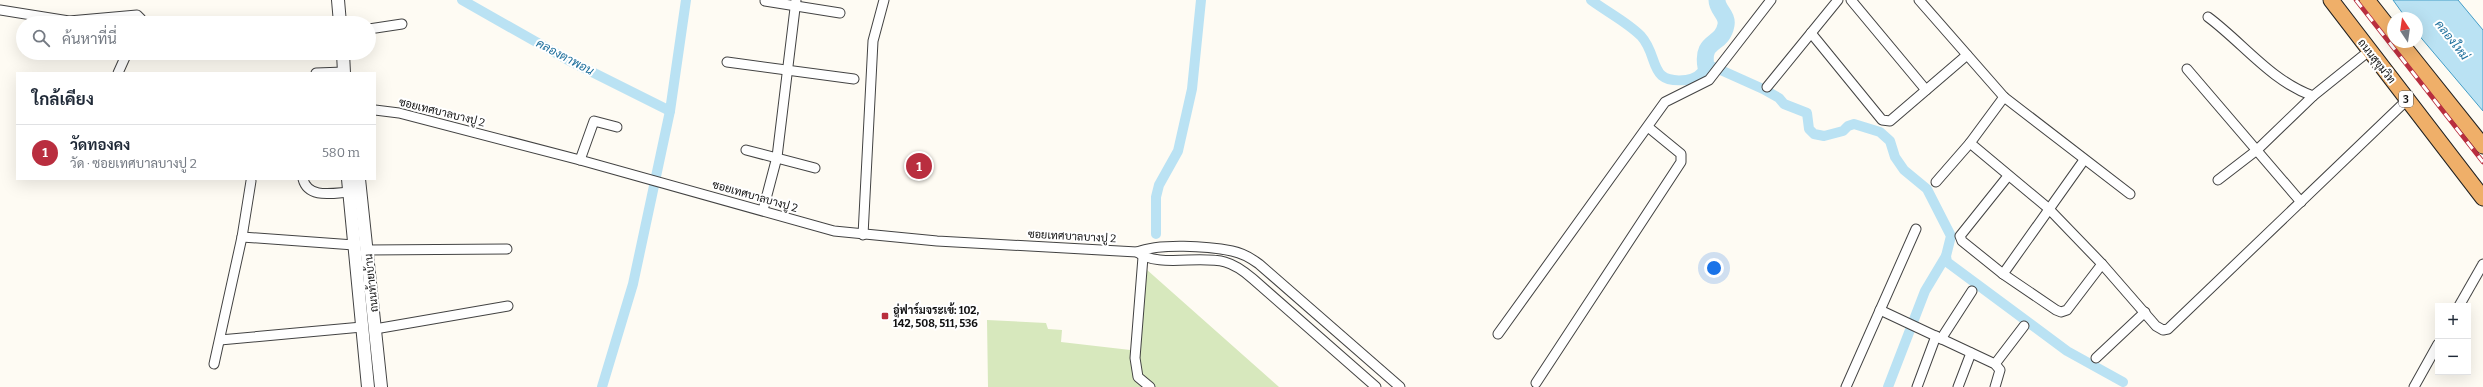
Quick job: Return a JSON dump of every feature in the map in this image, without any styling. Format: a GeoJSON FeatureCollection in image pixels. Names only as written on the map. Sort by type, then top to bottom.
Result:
{"type":"FeatureCollection","features":[{"type":"Feature","properties":{"kind":"highway","name":"ถนนสุขุมวิท"},"geometry":{"type":"LineString","coordinates":[[2331,0],[2369,52],[2483,198]]}},
{"type":"Feature","properties":{"kind":"highway"},"geometry":{"type":"LineString","coordinates":[[2367,0],[2387,25]]}},
{"type":"Feature","properties":{"kind":"highway"},"geometry":{"type":"LineString","coordinates":[[2405,48],[2483,146]]}},
{"type":"Feature","properties":{"kind":"street"},"geometry":{"type":"LineString","coordinates":[[338,0],[339,16]]}},
{"type":"Feature","properties":{"kind":"street"},"geometry":{"type":"LineString","coordinates":[[863,235],[873,42],[884,0]]}},
{"type":"Feature","properties":{"kind":"street"},"geometry":{"type":"LineString","coordinates":[[1498,334],[1669,99],[1708,80],[1771,0]]}},
{"type":"Feature","properties":{"kind":"street"},"geometry":{"type":"LineString","coordinates":[[1767,87],[1838,0]]}},
{"type":"Feature","properties":{"kind":"street"},"geometry":{"type":"LineString","coordinates":[[1851,0],[1926,90]]}},
{"type":"Feature","properties":{"kind":"street"},"geometry":{"type":"LineString","coordinates":[[1919,0],[2004,97],[2130,194]]}},
{"type":"Feature","properties":{"kind":"street"},"geometry":{"type":"LineString","coordinates":[[765,1],[795,3],[840,13]]}},
{"type":"Feature","properties":{"kind":"street"},"geometry":{"type":"LineString","coordinates":[[763,210],[776,157],[795,3]]}},
{"type":"Feature","properties":{"kind":"street"},"geometry":{"type":"LineString","coordinates":[[0,10],[38,16]]}},
{"type":"Feature","properties":{"kind":"street"},"geometry":{"type":"LineString","coordinates":[[126,16],[139,16]]}},
{"type":"Feature","properties":{"kind":"street"},"geometry":{"type":"LineString","coordinates":[[2208,16],[2266,68],[2298,90],[2313,96]]}},
{"type":"Feature","properties":{"kind":"street"},"geometry":{"type":"LineString","coordinates":[[376,28],[402,24]]}},
{"type":"Feature","properties":{"kind":"street"},"geometry":{"type":"LineString","coordinates":[[1811,33],[1882,120],[1890,121],[1967,55]]}},
{"type":"Feature","properties":{"kind":"street"},"geometry":{"type":"LineString","coordinates":[[2218,180],[2257,150],[2313,96],[2369,52]]}},
{"type":"Feature","properties":{"kind":"street"},"geometry":{"type":"LineString","coordinates":[[118,72],[124,60]]}},
{"type":"Feature","properties":{"kind":"street"},"geometry":{"type":"LineString","coordinates":[[343,60],[344,72]]}},
{"type":"Feature","properties":{"kind":"street"},"geometry":{"type":"LineString","coordinates":[[727,62],[854,79]]}},
{"type":"Feature","properties":{"kind":"street"},"geometry":{"type":"LineString","coordinates":[[2187,69],[2301,202]]}},
{"type":"Feature","properties":{"kind":"street"},"geometry":{"type":"LineString","coordinates":[[1936,182],[1970,143],[2004,97]]}},
{"type":"Feature","properties":{"kind":"street"},"geometry":{"type":"LineString","coordinates":[[1970,143],[2048,208],[2102,264],[2160,329],[2168,328],[2407,100]]}},
{"type":"Feature","properties":{"kind":"street","name":"ซอยเทศบาลบางปู 2"},"geometry":{"type":"LineString","coordinates":[[376,110],[399,113],[580,160],[763,210],[815,226],[863,235],[1212,260],[1233,264],[1254,279],[1376,387]]}},
{"type":"Feature","properties":{"kind":"street"},"geometry":{"type":"LineString","coordinates":[[580,160],[594,121],[617,127]]}},
{"type":"Feature","properties":{"kind":"street"},"geometry":{"type":"LineString","coordinates":[[1536,383],[1681,162],[1682,154],[1648,127]]}},
{"type":"Feature","properties":{"kind":"street"},"geometry":{"type":"LineString","coordinates":[[746,150],[815,168]]}},
{"type":"Feature","properties":{"kind":"street"},"geometry":{"type":"LineString","coordinates":[[2004,274],[2048,208],[2084,160]]}},
{"type":"Feature","properties":{"kind":"street"},"geometry":{"type":"LineString","coordinates":[[2008,176],[1960,236],[1962,241],[2004,274],[2061,312],[2067,310],[2102,264]]}},
{"type":"Feature","properties":{"kind":"street"},"geometry":{"type":"LineString","coordinates":[[303,180],[304,185],[310,190],[319,193],[349,192]]}},
{"type":"Feature","properties":{"kind":"street","name":"ถนนท้ายบ้าน"},"geometry":{"type":"LineString","coordinates":[[348,180],[368,387]]}},
{"type":"Feature","properties":{"kind":"street","name":"ถนนท้ายบ้าน"},"geometry":{"type":"LineString","coordinates":[[359,180],[381,387]]}},
{"type":"Feature","properties":{"kind":"street"},"geometry":{"type":"LineString","coordinates":[[214,364],[242,237],[251,181]]}},
{"type":"Feature","properties":{"kind":"street"},"geometry":{"type":"LineString","coordinates":[[1846,387],[1916,229]]}},
{"type":"Feature","properties":{"kind":"street"},"geometry":{"type":"LineString","coordinates":[[242,237],[354,245]]}},
{"type":"Feature","properties":{"kind":"street","name":"ซอยเทศบาลบางปู 2"},"geometry":{"type":"LineString","coordinates":[[1140,255],[1147,248],[1173,247],[1220,249],[1233,251],[1251,259],[1400,387]]}},
{"type":"Feature","properties":{"kind":"street"},"geometry":{"type":"LineString","coordinates":[[367,250],[507,249]]}},
{"type":"Feature","properties":{"kind":"street"},"geometry":{"type":"LineString","coordinates":[[1140,255],[1135,358],[1140,384],[1150,387]]}},
{"type":"Feature","properties":{"kind":"street"},"geometry":{"type":"LineString","coordinates":[[2461,303],[2483,264]]}},
{"type":"Feature","properties":{"kind":"street"},"geometry":{"type":"LineString","coordinates":[[1918,387],[1939,337],[1972,291]]}},
{"type":"Feature","properties":{"kind":"street"},"geometry":{"type":"LineString","coordinates":[[376,329],[508,306]]}},
{"type":"Feature","properties":{"kind":"street"},"geometry":{"type":"LineString","coordinates":[[1880,310],[1994,364],[2000,370],[1995,387]]}},
{"type":"Feature","properties":{"kind":"street"},"geometry":{"type":"LineString","coordinates":[[2096,358],[2145,312]]}},
{"type":"Feature","properties":{"kind":"street"},"geometry":{"type":"LineString","coordinates":[[1994,364],[2024,326]]}},
{"type":"Feature","properties":{"kind":"street"},"geometry":{"type":"LineString","coordinates":[[220,340],[362,327]]}},
{"type":"Feature","properties":{"kind":"street"},"geometry":{"type":"LineString","coordinates":[[2414,387],[2435,349]]}},
{"type":"Feature","properties":{"kind":"street"},"geometry":{"type":"LineString","coordinates":[[1958,387],[1971,353]]}},
{"type":"Feature","properties":{"kind":"green space"},"geometry":{"type":"Polygon","coordinates":[[[1146,269],[1279,387],[988,387],[987,320],[1046,323],[1048,329],[1062,330],[1061,342],[1139,351],[1146,269]]]}},
{"type":"Feature","properties":{"kind":"water","name":"คลองใหม่"},"geometry":{"type":"Polygon","coordinates":[[[2393,0],[2458,0],[2483,30],[2483,111],[2423,40],[2423,12],[2402,12],[2393,0]]]}},
{"type":"Feature","properties":{"kind":"waterway","name":"คลองตาพอน"},"geometry":{"type":"LineString","coordinates":[[462,0],[568,60],[670,111]]}},
{"type":"Feature","properties":{"kind":"waterway"},"geometry":{"type":"LineString","coordinates":[[602,387],[633,284],[670,111],[686,0]]}},
{"type":"Feature","properties":{"kind":"waterway"},"geometry":{"type":"LineString","coordinates":[[1156,234],[1156,197],[1159,185],[1178,151],[1192,89],[1201,0]]}},
{"type":"Feature","properties":{"kind":"waterway"},"geometry":{"type":"LineString","coordinates":[[1591,0],[1641,36],[1651,52],[1656,67],[1665,78],[1674,80],[1695,78],[1706,67],[1714,67],[1763,89],[1779,98],[1784,104],[1807,113],[1809,129],[1814,134],[1824,136],[1843,131],[1848,126],[1854,124],[1880,132],[1890,141],[1895,157],[1904,170],[1927,189],[1951,236],[1946,256],[1947,262],[2067,351],[2123,382]]}},
{"type":"Feature","properties":{"kind":"waterway"},"geometry":{"type":"LineString","coordinates":[[1706,67],[1706,51],[1724,32],[1726,25],[1725,18],[1717,4],[1717,0]]}},
{"type":"Feature","properties":{"kind":"waterway"},"geometry":{"type":"LineString","coordinates":[[1888,387],[1925,291],[1946,256]]}},
{"type":"Feature","properties":{"kind":"railway"},"geometry":{"type":"LineString","coordinates":[[2356,0],[2483,162]]}},
{"type":"Feature","properties":{"kind":"place","name":"วัดทองคง"},"geometry":{"type":"Point","coordinates":[919,166]}},
{"type":"Feature","properties":{"kind":"place","name":"อู่ฟาร์มจระเข้: 102, 142, 508, 511, 536"},"geometry":{"type":"Point","coordinates":[885,316]}}]}
